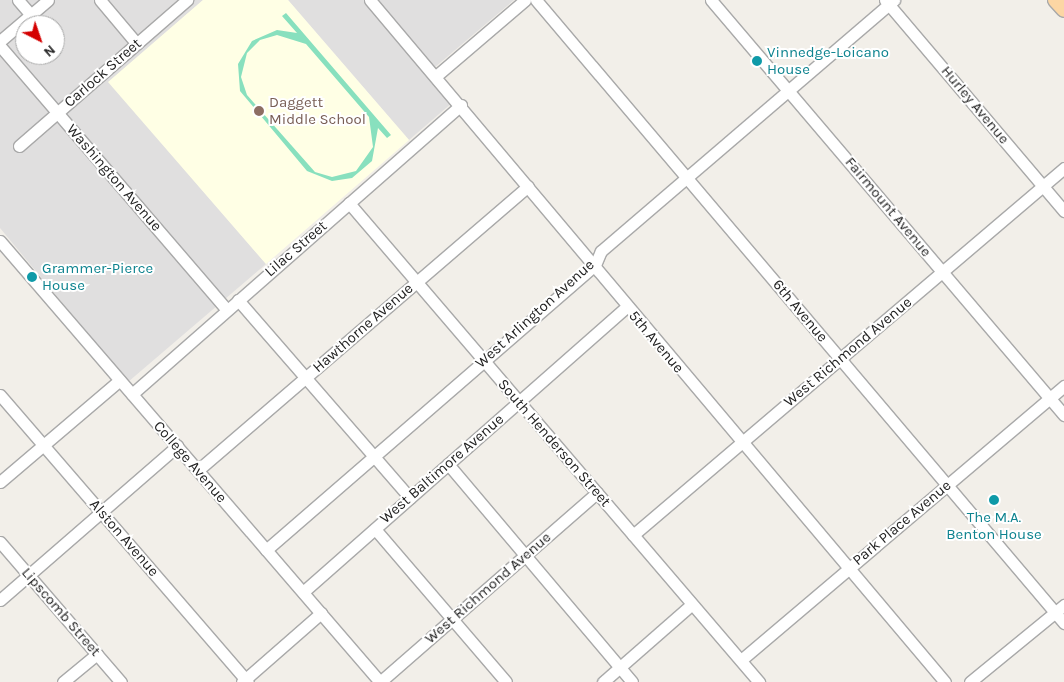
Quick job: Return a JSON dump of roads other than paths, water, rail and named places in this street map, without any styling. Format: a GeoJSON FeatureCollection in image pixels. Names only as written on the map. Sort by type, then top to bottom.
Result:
{"type":"FeatureCollection","features":[{"type":"Feature","properties":{"kind":"main road"},"geometry":{"type":"LineString","coordinates":[[1056,0],[1064,10]]}},
{"type":"Feature","properties":{"kind":"street"},"geometry":{"type":"LineString","coordinates":[[18,0],[31,15],[48,0]]}},
{"type":"Feature","properties":{"kind":"street"},"geometry":{"type":"LineString","coordinates":[[100,0],[137,44]]}},
{"type":"Feature","properties":{"kind":"street","name":"Carlock Street"},"geometry":{"type":"LineString","coordinates":[[19,146],[187,0]]}},
{"type":"Feature","properties":{"kind":"street","name":"5th Avenue"},"geometry":{"type":"LineString","coordinates":[[370,0],[595,265],[740,443],[849,568],[944,682]]}},
{"type":"Feature","properties":{"kind":"street"},"geometry":{"type":"LineString","coordinates":[[436,76],[526,0]]}},
{"type":"Feature","properties":{"kind":"street","name":"6th Avenue"},"geometry":{"type":"LineString","coordinates":[[536,0],[1064,624]]}},
{"type":"Feature","properties":{"kind":"street","name":"Fairmount Avenue"},"geometry":{"type":"LineString","coordinates":[[711,0],[1064,415]]}},
{"type":"Feature","properties":{"kind":"street","name":"West Arlington Avenue"},"geometry":{"type":"LineString","coordinates":[[266,550],[595,265],[601,251],[889,1]]}},
{"type":"Feature","properties":{"kind":"street","name":"Hurley Avenue"},"geometry":{"type":"LineString","coordinates":[[889,1],[1064,211]]}},
{"type":"Feature","properties":{"kind":"street"},"geometry":{"type":"LineString","coordinates":[[0,41],[15,28]]}},
{"type":"Feature","properties":{"kind":"street","name":"Washington Avenue"},"geometry":{"type":"LineString","coordinates":[[0,46],[227,310]]}},
{"type":"Feature","properties":{"kind":"street","name":"Lilac Street"},"geometry":{"type":"LineString","coordinates":[[132,394],[461,105]]}},
{"type":"Feature","properties":{"kind":"street","name":"West Richmond Avenue"},"geometry":{"type":"LineString","coordinates":[[633,535],[1064,168]]}},
{"type":"Feature","properties":{"kind":"street","name":"Hawthorne Avenue"},"geometry":{"type":"LineString","coordinates":[[198,470],[528,186]]}},
{"type":"Feature","properties":{"kind":"street","name":"South Henderson Street"},"geometry":{"type":"LineString","coordinates":[[349,203],[759,682]]}},
{"type":"Feature","properties":{"kind":"street","name":"College Avenue"},"geometry":{"type":"LineString","coordinates":[[0,241],[380,682]]}},
{"type":"Feature","properties":{"kind":"street"},"geometry":{"type":"LineString","coordinates":[[238,300],[410,498]]}},
{"type":"Feature","properties":{"kind":"street","name":"West Baltimore Avenue"},"geometry":{"type":"LineString","coordinates":[[303,592],[627,306]]}},
{"type":"Feature","properties":{"kind":"street"},"geometry":{"type":"LineString","coordinates":[[0,482],[120,380]]}},
{"type":"Feature","properties":{"kind":"street","name":"Park Place Avenue"},"geometry":{"type":"LineString","coordinates":[[741,660],[1064,386]]}},
{"type":"Feature","properties":{"kind":"street","name":"Alston Avenue"},"geometry":{"type":"LineString","coordinates":[[0,395],[246,681]]}},
{"type":"Feature","properties":{"kind":"street"},"geometry":{"type":"LineString","coordinates":[[0,600],[177,446]]}},
{"type":"Feature","properties":{"kind":"street"},"geometry":{"type":"LineString","coordinates":[[448,464],[632,682]]}},
{"type":"Feature","properties":{"kind":"street","name":"West Richmond Avenue"},"geometry":{"type":"LineString","coordinates":[[380,682],[597,493]]}},
{"type":"Feature","properties":{"kind":"street"},"geometry":{"type":"LineString","coordinates":[[375,529],[506,682]]}},
{"type":"Feature","properties":{"kind":"street","name":"Lipscomb Street"},"geometry":{"type":"LineString","coordinates":[[0,542],[121,682]]}},
{"type":"Feature","properties":{"kind":"street"},"geometry":{"type":"LineString","coordinates":[[602,682],[692,604]]}},
{"type":"Feature","properties":{"kind":"street"},"geometry":{"type":"LineString","coordinates":[[970,682],[1064,604]]}},
{"type":"Feature","properties":{"kind":"street"},"geometry":{"type":"LineString","coordinates":[[246,681],[321,613]]}},
{"type":"Feature","properties":{"kind":"street"},"geometry":{"type":"LineString","coordinates":[[63,682],[97,654]]}},
{"type":"Feature","properties":{"kind":"place","name":"Vinnedge-Loicano House"},"geometry":{"type":"Point","coordinates":[757,61]}},
{"type":"Feature","properties":{"kind":"place","name":"Daggett Middle School"},"geometry":{"type":"Point","coordinates":[259,111]}},
{"type":"Feature","properties":{"kind":"place","name":"Grammer-Pierce House"},"geometry":{"type":"Point","coordinates":[32,277]}},
{"type":"Feature","properties":{"kind":"place","name":"The M.A. Benton House"},"geometry":{"type":"Point","coordinates":[994,500]}}]}
